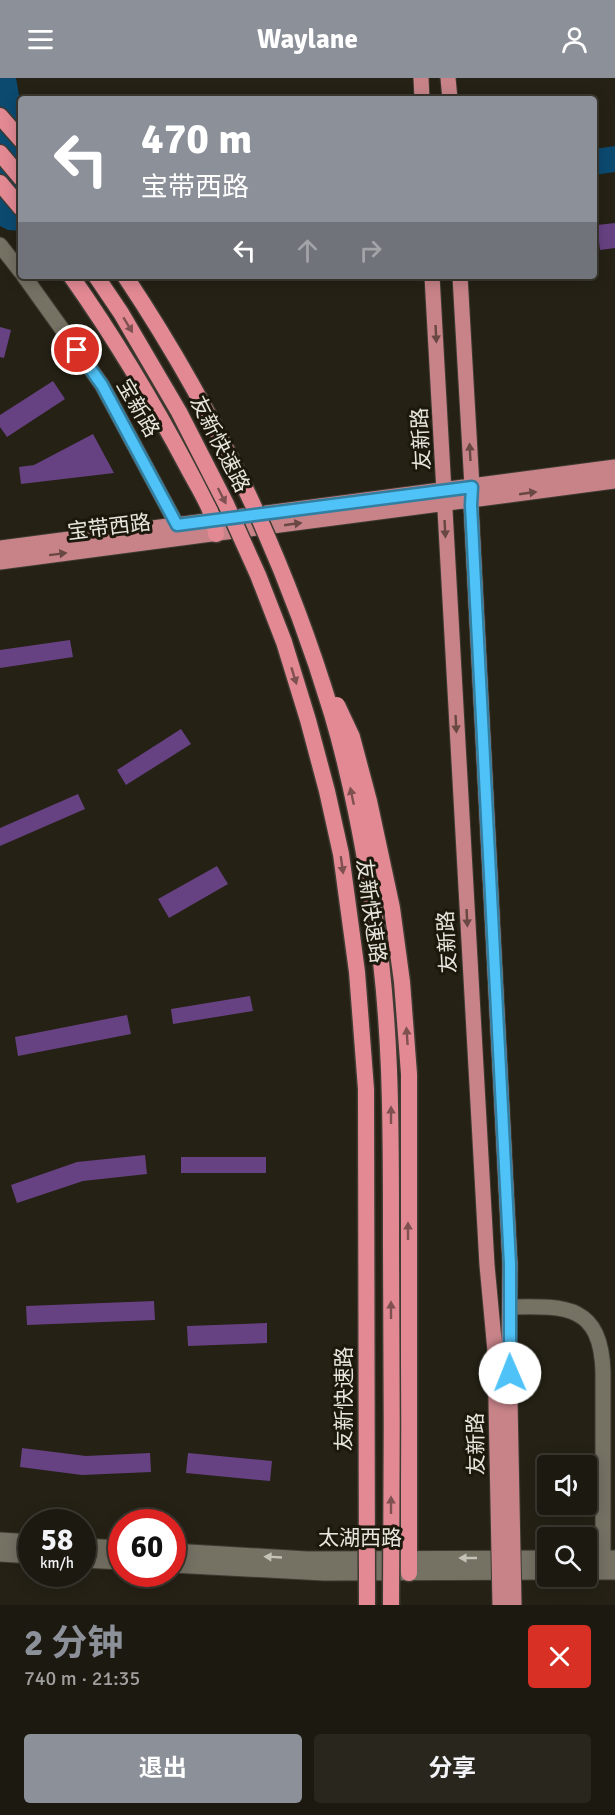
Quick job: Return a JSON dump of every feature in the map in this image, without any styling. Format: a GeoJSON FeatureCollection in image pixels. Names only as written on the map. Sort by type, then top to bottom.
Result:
{"type":"FeatureCollection","features":[{"type":"Feature","properties":{"kind":"highway"},"geometry":{"type":"LineString","coordinates":[[0,116],[18,137]]}},
{"type":"Feature","properties":{"kind":"highway"},"geometry":{"type":"LineString","coordinates":[[0,153],[18,174]]}},
{"type":"Feature","properties":{"kind":"highway"},"geometry":{"type":"LineString","coordinates":[[0,183],[18,204]]}},
{"type":"Feature","properties":{"kind":"highway","name":"友新快速路"},"geometry":{"type":"LineString","coordinates":[[98,279],[121,313],[179,412],[226,504],[258,575],[284,642],[308,720],[341,854],[357,972],[366,1089],[367,1605]]}},
{"type":"Feature","properties":{"kind":"highway","name":"友新快速路"},"geometry":{"type":"LineString","coordinates":[[127,279],[203,405],[250,497],[281,567],[332,716],[352,799],[374,913],[391,1091],[391,1605]]}},
{"type":"Feature","properties":{"kind":"highway"},"geometry":{"type":"LineString","coordinates":[[75,282],[110,332],[152,404],[216,527]]}},
{"type":"Feature","properties":{"kind":"highway"},"geometry":{"type":"LineString","coordinates":[[305,634],[352,737],[381,855],[397,944],[409,1074],[409,1566]]}},
{"type":"Feature","properties":{"kind":"main road"},"geometry":{"type":"LineString","coordinates":[[421,78],[422,96]]}},
{"type":"Feature","properties":{"kind":"main road"},"geometry":{"type":"LineString","coordinates":[[448,78],[450,96]]}},
{"type":"Feature","properties":{"kind":"main road"},"geometry":{"type":"LineString","coordinates":[[0,245],[18,268]]}},
{"type":"Feature","properties":{"kind":"main road","name":"宝新路"},"geometry":{"type":"LineString","coordinates":[[26,279],[102,385],[178,532]]}},
{"type":"Feature","properties":{"kind":"main road","name":"友新路"},"geometry":{"type":"LineString","coordinates":[[432,279],[487,1264],[502,1350],[514,1605]]}},
{"type":"Feature","properties":{"kind":"main road","name":"友新路"},"geometry":{"type":"LineString","coordinates":[[460,279],[510,1264],[510,1307],[502,1350],[500,1605]]}},
{"type":"Feature","properties":{"kind":"main road","name":"宝带西路"},"geometry":{"type":"LineString","coordinates":[[472,494],[615,467]]}},
{"type":"Feature","properties":{"kind":"main road","name":"宝带西路"},"geometry":{"type":"LineString","coordinates":[[0,562],[178,532],[445,497],[615,481]]}},
{"type":"Feature","properties":{"kind":"main road","name":"宝带西路"},"geometry":{"type":"LineString","coordinates":[[0,548],[178,532]]}},
{"type":"Feature","properties":{"kind":"main road"},"geometry":{"type":"LineString","coordinates":[[510,1307],[551,1307],[569,1310],[590,1325],[600,1342],[609,1565]]}},
{"type":"Feature","properties":{"kind":"main road"},"geometry":{"type":"LineString","coordinates":[[0,1540],[18,1541]]}},
{"type":"Feature","properties":{"kind":"main road","name":"太湖西路"},"geometry":{"type":"LineString","coordinates":[[186,1552],[537,1572]]}},
{"type":"Feature","properties":{"kind":"main road"},"geometry":{"type":"LineString","coordinates":[[0,1554],[18,1555]]}},
{"type":"Feature","properties":{"kind":"main road","name":"太湖西路"},"geometry":{"type":"LineString","coordinates":[[186,1567],[297,1572],[537,1559]]}},
{"type":"Feature","properties":{"kind":"water"},"geometry":{"type":"Polygon","coordinates":[[[0,78],[16,78],[19,96],[18,231],[8,230],[0,226],[0,78]]]}},
{"type":"Feature","properties":{"kind":"water"},"geometry":{"type":"Polygon","coordinates":[[[615,146],[615,172],[597,175],[597,149],[615,146]]]}},
{"type":"Feature","properties":{"kind":"building"},"geometry":{"type":"Polygon","coordinates":[[[615,223],[615,248],[600,250],[597,225],[615,223]]]}},
{"type":"Feature","properties":{"kind":"building"},"geometry":{"type":"Polygon","coordinates":[[[0,327],[11,330],[4,358],[0,357],[0,327]]]}},
{"type":"Feature","properties":{"kind":"building"},"geometry":{"type":"Polygon","coordinates":[[[53,381],[65,399],[7,437],[0,427],[0,415],[53,381]]]}},
{"type":"Feature","properties":{"kind":"building"},"geometry":{"type":"Polygon","coordinates":[[[93,434],[114,473],[21,484],[19,467],[34,465],[93,434]]]}},
{"type":"Feature","properties":{"kind":"building"},"geometry":{"type":"Polygon","coordinates":[[[70,640],[73,657],[0,668],[0,650],[70,640]]]}},
{"type":"Feature","properties":{"kind":"building"},"geometry":{"type":"Polygon","coordinates":[[[181,729],[191,744],[126,785],[117,770],[181,729]]]}},
{"type":"Feature","properties":{"kind":"building"},"geometry":{"type":"Polygon","coordinates":[[[78,794],[85,809],[0,846],[0,828],[78,794]]]}},
{"type":"Feature","properties":{"kind":"building"},"geometry":{"type":"Polygon","coordinates":[[[217,866],[228,884],[169,918],[158,899],[217,866]]]}},
{"type":"Feature","properties":{"kind":"building"},"geometry":{"type":"Polygon","coordinates":[[[250,996],[253,1011],[173,1024],[171,1009],[250,996]]]}},
{"type":"Feature","properties":{"kind":"building"},"geometry":{"type":"Polygon","coordinates":[[[127,1015],[131,1034],[18,1056],[15,1037],[127,1015]]]}},
{"type":"Feature","properties":{"kind":"building"},"geometry":{"type":"Polygon","coordinates":[[[145,1155],[147,1174],[83,1181],[17,1203],[11,1185],[77,1162],[145,1155]]]}},
{"type":"Feature","properties":{"kind":"building"},"geometry":{"type":"Polygon","coordinates":[[[181,1157],[266,1157],[266,1173],[181,1173],[181,1157]]]}},
{"type":"Feature","properties":{"kind":"building"},"geometry":{"type":"Polygon","coordinates":[[[154,1301],[155,1320],[27,1325],[26,1306],[154,1301]]]}},
{"type":"Feature","properties":{"kind":"building"},"geometry":{"type":"Polygon","coordinates":[[[267,1323],[267,1343],[188,1346],[187,1326],[267,1323]]]}},
{"type":"Feature","properties":{"kind":"building"},"geometry":{"type":"Polygon","coordinates":[[[22,1448],[86,1456],[150,1453],[151,1472],[82,1475],[20,1467],[22,1448]]]}},
{"type":"Feature","properties":{"kind":"building"},"geometry":{"type":"Polygon","coordinates":[[[188,1453],[272,1461],[270,1481],[186,1473],[188,1453]]]}},
{"type":"Feature","properties":{"kind":"route"},"geometry":{"type":"LineString","coordinates":[[77,350],[102,385],[177,525],[472,487],[471,505],[510,1264],[510,1373]]}}]}
